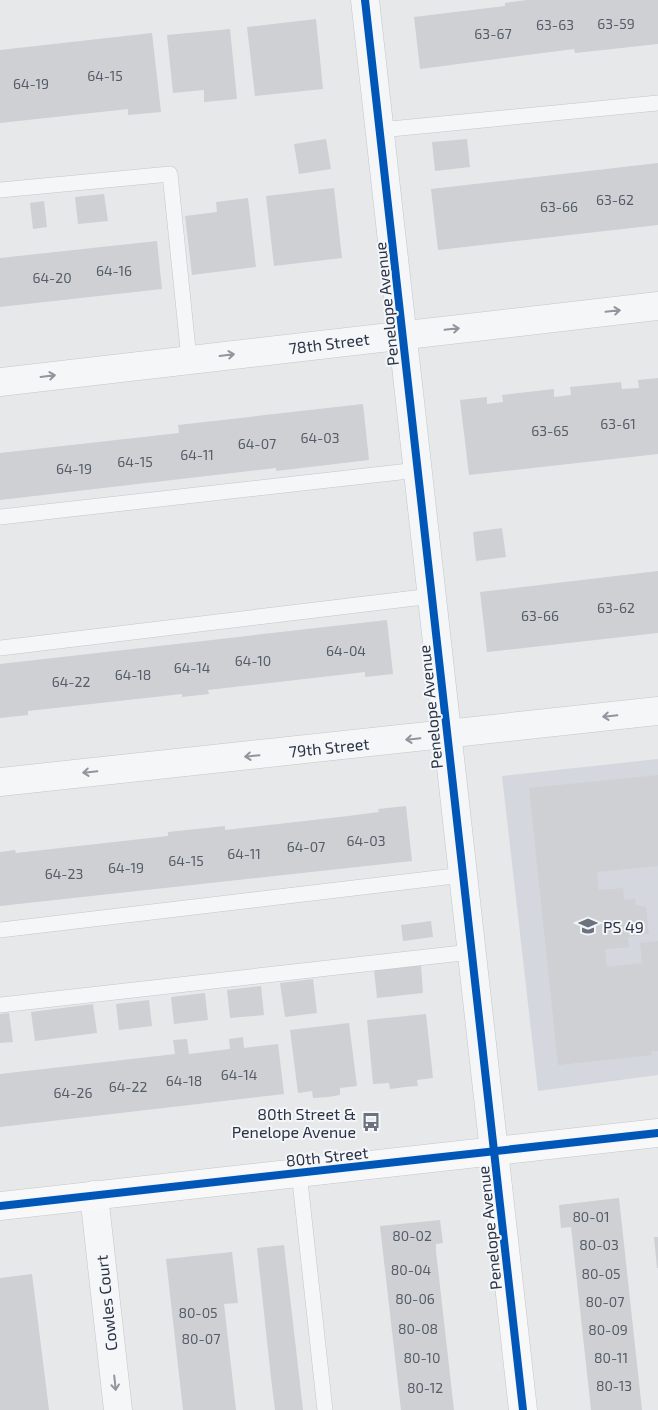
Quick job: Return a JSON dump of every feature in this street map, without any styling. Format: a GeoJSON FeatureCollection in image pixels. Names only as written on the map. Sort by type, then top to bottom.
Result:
{"type":"FeatureCollection","features":[{"type":"Feature","properties":{"kind":"street","name":"Penelope Avenue"},"geometry":{"type":"LineString","coordinates":[[365,0],[523,1410]]}},
{"type":"Feature","properties":{"kind":"street","name":"78th Street"},"geometry":{"type":"LineString","coordinates":[[0,382],[658,306]]}},
{"type":"Feature","properties":{"kind":"street","name":"79th Street"},"geometry":{"type":"LineString","coordinates":[[0,782],[658,711]]}},
{"type":"Feature","properties":{"kind":"street","name":"80th Street"},"geometry":{"type":"LineString","coordinates":[[0,1206],[658,1133]]}},
{"type":"Feature","properties":{"kind":"street","name":"Cowles Court"},"geometry":{"type":"LineString","coordinates":[[94,1195],[118,1410]]}},
{"type":"Feature","properties":{"kind":"lane"},"geometry":{"type":"LineString","coordinates":[[380,130],[658,103]]}},
{"type":"Feature","properties":{"kind":"lane"},"geometry":{"type":"LineString","coordinates":[[0,190],[170,174],[189,359]]}},
{"type":"Feature","properties":{"kind":"lane"},"geometry":{"type":"LineString","coordinates":[[0,517],[418,470]]}},
{"type":"Feature","properties":{"kind":"lane"},"geometry":{"type":"LineString","coordinates":[[0,648],[432,596]]}},
{"type":"Feature","properties":{"kind":"lane"},"geometry":{"type":"LineString","coordinates":[[0,930],[463,875]]}},
{"type":"Feature","properties":{"kind":"lane"},"geometry":{"type":"LineString","coordinates":[[0,1005],[471,952]]}},
{"type":"Feature","properties":{"kind":"lane"},"geometry":{"type":"LineString","coordinates":[[299,1172],[325,1410]]}},
{"type":"Feature","properties":{"kind":"shaded area","name":"PS 49"},"geometry":{"type":"Polygon","coordinates":[[[658,759],[658,1075],[538,1091],[502,776],[658,759]]]}},
{"type":"Feature","properties":{"kind":"building"},"geometry":{"type":"Polygon","coordinates":[[[527,0],[658,0],[658,44],[575,53],[574,49],[420,69],[414,17],[505,6],[505,3],[527,0]]]}},
{"type":"Feature","properties":{"kind":"building"},"geometry":{"type":"Polygon","coordinates":[[[316,19],[323,89],[255,96],[247,27],[316,19]]]}},
{"type":"Feature","properties":{"kind":"building"},"geometry":{"type":"Polygon","coordinates":[[[230,29],[237,99],[204,102],[204,90],[173,93],[167,35],[230,29]]]}},
{"type":"Feature","properties":{"kind":"building"},"geometry":{"type":"Polygon","coordinates":[[[152,33],[161,112],[128,115],[128,109],[0,123],[0,50],[152,33]]]}},
{"type":"Feature","properties":{"kind":"building"},"geometry":{"type":"Polygon","coordinates":[[[326,139],[331,169],[299,174],[294,144],[326,139]]]}},
{"type":"Feature","properties":{"kind":"building"},"geometry":{"type":"Polygon","coordinates":[[[467,139],[470,167],[435,171],[432,142],[467,139]]]}},
{"type":"Feature","properties":{"kind":"building"},"geometry":{"type":"Polygon","coordinates":[[[658,163],[658,225],[438,250],[431,189],[658,163]]]}},
{"type":"Feature","properties":{"kind":"building"},"geometry":{"type":"Polygon","coordinates":[[[334,188],[342,258],[274,266],[266,196],[334,188]]]}},
{"type":"Feature","properties":{"kind":"building"},"geometry":{"type":"Polygon","coordinates":[[[104,194],[108,221],[78,224],[75,197],[104,194]]]}},
{"type":"Feature","properties":{"kind":"building"},"geometry":{"type":"Polygon","coordinates":[[[248,198],[256,267],[192,275],[185,216],[217,212],[216,202],[248,198]]]}},
{"type":"Feature","properties":{"kind":"building"},"geometry":{"type":"Polygon","coordinates":[[[44,201],[47,227],[33,229],[30,203],[44,201]]]}},
{"type":"Feature","properties":{"kind":"building"},"geometry":{"type":"Polygon","coordinates":[[[157,241],[162,289],[0,307],[0,258],[157,241]]]}},
{"type":"Feature","properties":{"kind":"building"},"geometry":{"type":"Polygon","coordinates":[[[658,378],[658,454],[469,475],[460,400],[487,397],[487,404],[503,402],[502,395],[554,389],[554,397],[571,395],[570,387],[621,382],[622,389],[639,388],[638,380],[658,378]]]}},
{"type":"Feature","properties":{"kind":"building"},"geometry":{"type":"Polygon","coordinates":[[[363,404],[369,460],[276,471],[276,468],[0,500],[0,453],[179,433],[178,425],[363,404]]]}},
{"type":"Feature","properties":{"kind":"building"},"geometry":{"type":"Polygon","coordinates":[[[502,528],[506,557],[476,561],[473,532],[502,528]]]}},
{"type":"Feature","properties":{"kind":"building"},"geometry":{"type":"Polygon","coordinates":[[[658,571],[658,633],[487,652],[480,592],[658,571]]]}},
{"type":"Feature","properties":{"kind":"building"},"geometry":{"type":"Polygon","coordinates":[[[387,620],[393,674],[365,677],[365,672],[208,690],[209,694],[182,697],[182,694],[28,711],[28,715],[0,718],[0,664],[387,620]]]}},
{"type":"Feature","properties":{"kind":"building","name":"PS 49"},"geometry":{"type":"Polygon","coordinates":[[[658,775],[658,866],[597,872],[599,890],[623,888],[624,900],[635,899],[636,905],[646,907],[649,934],[628,937],[629,947],[605,949],[607,967],[642,963],[640,943],[658,941],[658,1051],[651,1051],[652,1055],[558,1065],[529,788],[658,775]]]}},
{"type":"Feature","properties":{"kind":"building"},"geometry":{"type":"Polygon","coordinates":[[[406,806],[412,861],[0,906],[0,852],[15,850],[16,853],[168,836],[168,832],[225,826],[225,830],[379,812],[378,809],[406,806]]]}},
{"type":"Feature","properties":{"kind":"building"},"geometry":{"type":"Polygon","coordinates":[[[431,921],[433,937],[403,941],[401,925],[431,921]]]}},
{"type":"Feature","properties":{"kind":"building"},"geometry":{"type":"Polygon","coordinates":[[[421,965],[423,993],[377,998],[374,970],[421,965]]]}},
{"type":"Feature","properties":{"kind":"building"},"geometry":{"type":"Polygon","coordinates":[[[313,979],[317,1013],[285,1017],[280,983],[313,979]]]}},
{"type":"Feature","properties":{"kind":"building"},"geometry":{"type":"Polygon","coordinates":[[[261,986],[264,1015],[230,1018],[227,990],[261,986]]]}},
{"type":"Feature","properties":{"kind":"building"},"geometry":{"type":"Polygon","coordinates":[[[205,993],[208,1020],[174,1024],[171,997],[205,993]]]}},
{"type":"Feature","properties":{"kind":"building"},"geometry":{"type":"Polygon","coordinates":[[[149,1000],[152,1026],[119,1030],[116,1004],[149,1000]]]}},
{"type":"Feature","properties":{"kind":"building"},"geometry":{"type":"Polygon","coordinates":[[[93,1004],[97,1033],[35,1041],[31,1012],[93,1004]]]}},
{"type":"Feature","properties":{"kind":"building"},"geometry":{"type":"Polygon","coordinates":[[[9,1013],[13,1042],[0,1043],[0,1014],[9,1013]]]}},
{"type":"Feature","properties":{"kind":"building"},"geometry":{"type":"Polygon","coordinates":[[[426,1014],[433,1078],[417,1080],[418,1086],[390,1089],[389,1083],[373,1084],[367,1020],[426,1014]]]}},
{"type":"Feature","properties":{"kind":"building"},"geometry":{"type":"Polygon","coordinates":[[[349,1023],[357,1086],[340,1088],[340,1095],[328,1097],[313,1098],[312,1091],[298,1093],[290,1030],[349,1023]]]}},
{"type":"Feature","properties":{"kind":"building"},"geometry":{"type":"Polygon","coordinates":[[[243,1037],[244,1048],[278,1044],[284,1094],[0,1127],[0,1074],[175,1054],[173,1040],[187,1039],[189,1054],[230,1049],[229,1039],[243,1037]]]}},
{"type":"Feature","properties":{"kind":"building"},"geometry":{"type":"Polygon","coordinates":[[[619,1198],[642,1410],[591,1410],[571,1227],[561,1228],[559,1205],[619,1198]]]}},
{"type":"Feature","properties":{"kind":"building"},"geometry":{"type":"Polygon","coordinates":[[[440,1220],[443,1243],[436,1244],[436,1251],[454,1410],[401,1410],[380,1226],[440,1220]]]}},
{"type":"Feature","properties":{"kind":"building"},"geometry":{"type":"Polygon","coordinates":[[[654,1237],[658,1237],[658,1268],[657,1268],[654,1237]]]}},
{"type":"Feature","properties":{"kind":"building"},"geometry":{"type":"Polygon","coordinates":[[[284,1245],[303,1410],[275,1410],[271,1378],[257,1248],[284,1245]]]}},
{"type":"Feature","properties":{"kind":"building"},"geometry":{"type":"Polygon","coordinates":[[[232,1252],[238,1303],[224,1304],[236,1410],[183,1410],[166,1259],[232,1252]]]}},
{"type":"Feature","properties":{"kind":"building"},"geometry":{"type":"Polygon","coordinates":[[[32,1274],[49,1410],[0,1410],[0,1278],[32,1274]]]}},
{"type":"Feature","properties":{"kind":"cycle path"},"geometry":{"type":"LineString","coordinates":[[365,0],[523,1410]]}},
{"type":"Feature","properties":{"kind":"cycle path"},"geometry":{"type":"LineString","coordinates":[[0,1206],[658,1133]]}},
{"type":"Feature","properties":{"kind":"place","name":"PS 49"},"geometry":{"type":"Point","coordinates":[588,926]}},
{"type":"Feature","properties":{"kind":"place","name":"80th Street & Penelope Avenue"},"geometry":{"type":"Point","coordinates":[371,1122]}}]}
